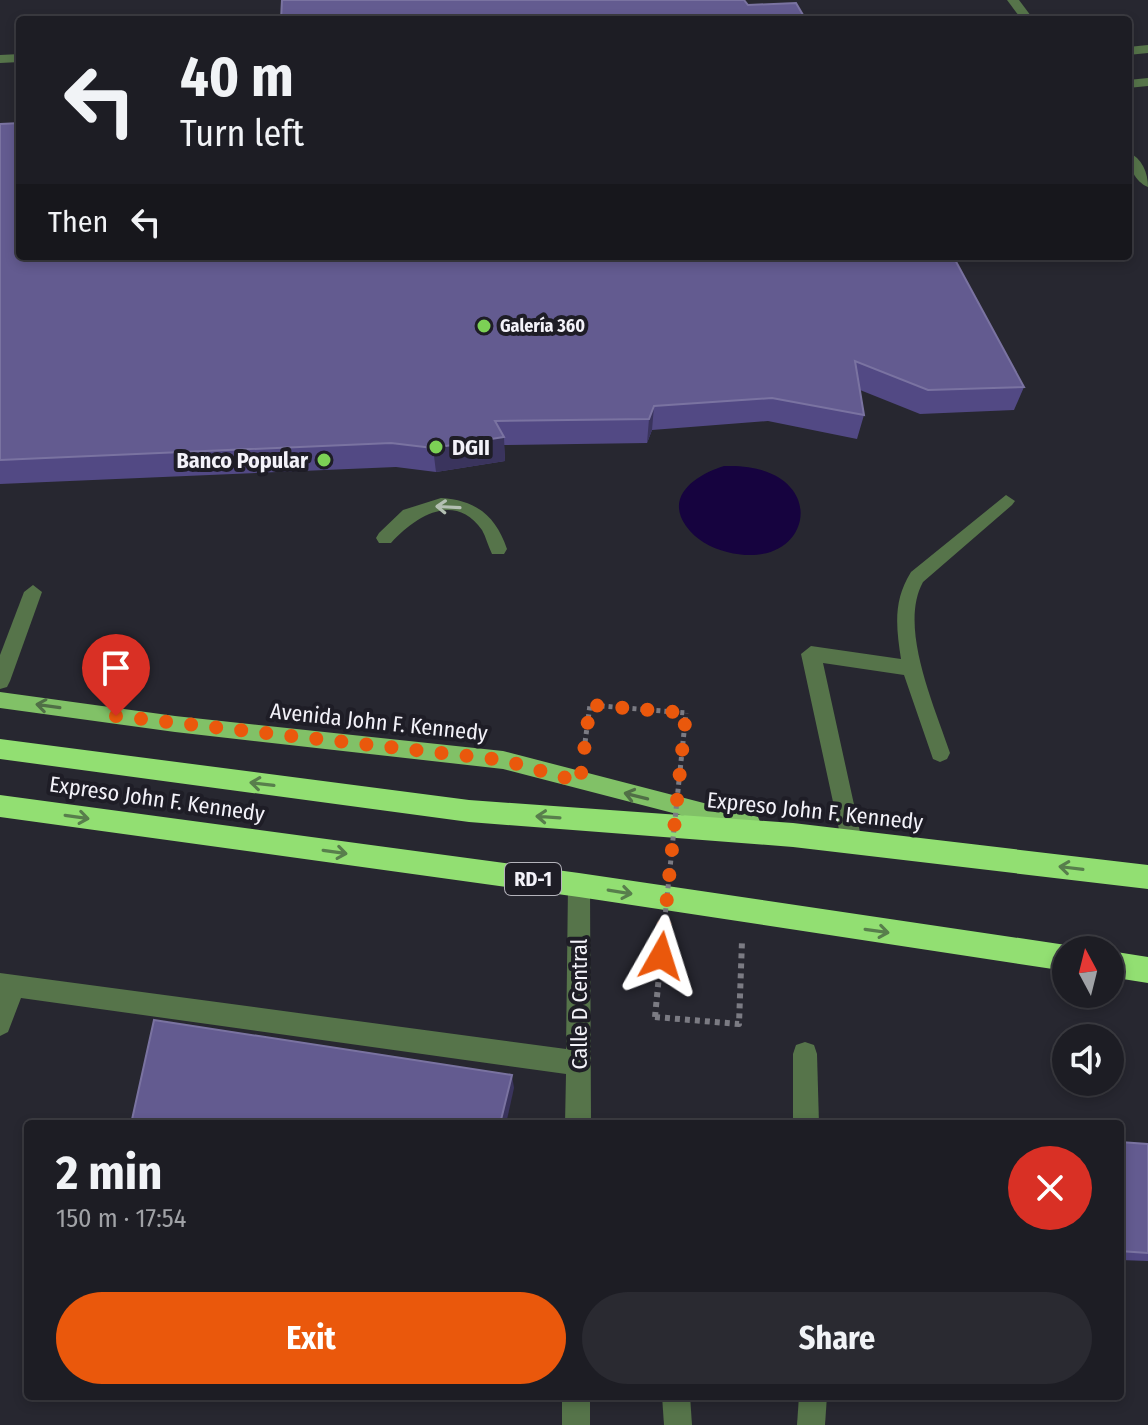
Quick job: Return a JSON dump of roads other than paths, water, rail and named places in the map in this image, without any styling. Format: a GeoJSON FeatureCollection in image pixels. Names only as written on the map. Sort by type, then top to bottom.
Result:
{"type":"FeatureCollection","features":[{"type":"Feature","properties":{"kind":"highway","name":"Expreso John F. Kennedy"},"geometry":{"type":"LineString","coordinates":[[0,749],[469,811],[793,835],[1148,877]]}},
{"type":"Feature","properties":{"kind":"highway","name":"Expreso John F. Kennedy"},"geometry":{"type":"LineString","coordinates":[[0,806],[579,885],[1052,956]]}},
{"type":"Feature","properties":{"kind":"highway"},"geometry":{"type":"LineString","coordinates":[[1124,966],[1148,970]]}},
{"type":"Feature","properties":{"kind":"main road","name":"Avenida John F. Kennedy"},"geometry":{"type":"LineString","coordinates":[[0,700],[175,724],[503,760],[793,835]]}},
{"type":"Feature","properties":{"kind":"street"},"geometry":{"type":"LineString","coordinates":[[1132,161],[1148,183]]}},
{"type":"Feature","properties":{"kind":"street"},"geometry":{"type":"LineString","coordinates":[[940,753],[912,668],[904,613],[907,592],[917,577],[1006,501]]}},
{"type":"Feature","properties":{"kind":"street"},"geometry":{"type":"LineString","coordinates":[[385,538],[410,513],[431,506],[466,507],[494,529],[498,549]]}},
{"type":"Feature","properties":{"kind":"street"},"geometry":{"type":"LineString","coordinates":[[0,681],[33,592]]}},
{"type":"Feature","properties":{"kind":"street"},"geometry":{"type":"LineString","coordinates":[[851,841],[811,654],[912,668]]}},
{"type":"Feature","properties":{"kind":"street","name":"Calle D Central"},"geometry":{"type":"LineString","coordinates":[[578,1120],[579,885]]}},
{"type":"Feature","properties":{"kind":"street"},"geometry":{"type":"LineString","coordinates":[[0,1024],[7,985],[578,1063]]}},
{"type":"Feature","properties":{"kind":"street"},"geometry":{"type":"LineString","coordinates":[[805,1054],[806,1120]]}},
{"type":"Feature","properties":{"kind":"street"},"geometry":{"type":"LineString","coordinates":[[576,1400],[576,1425]]}},
{"type":"Feature","properties":{"kind":"street"},"geometry":{"type":"LineString","coordinates":[[676,1400],[678,1425]]}},
{"type":"Feature","properties":{"kind":"street"},"geometry":{"type":"LineString","coordinates":[[811,1425],[813,1400]]}},
{"type":"Feature","properties":{"kind":"place","name":"Galería 360"},"geometry":{"type":"Point","coordinates":[484,326]}},
{"type":"Feature","properties":{"kind":"place","name":"DGII"},"geometry":{"type":"Point","coordinates":[436,447]}},
{"type":"Feature","properties":{"kind":"place","name":"Banco Popular"},"geometry":{"type":"Point","coordinates":[324,460]}}]}
